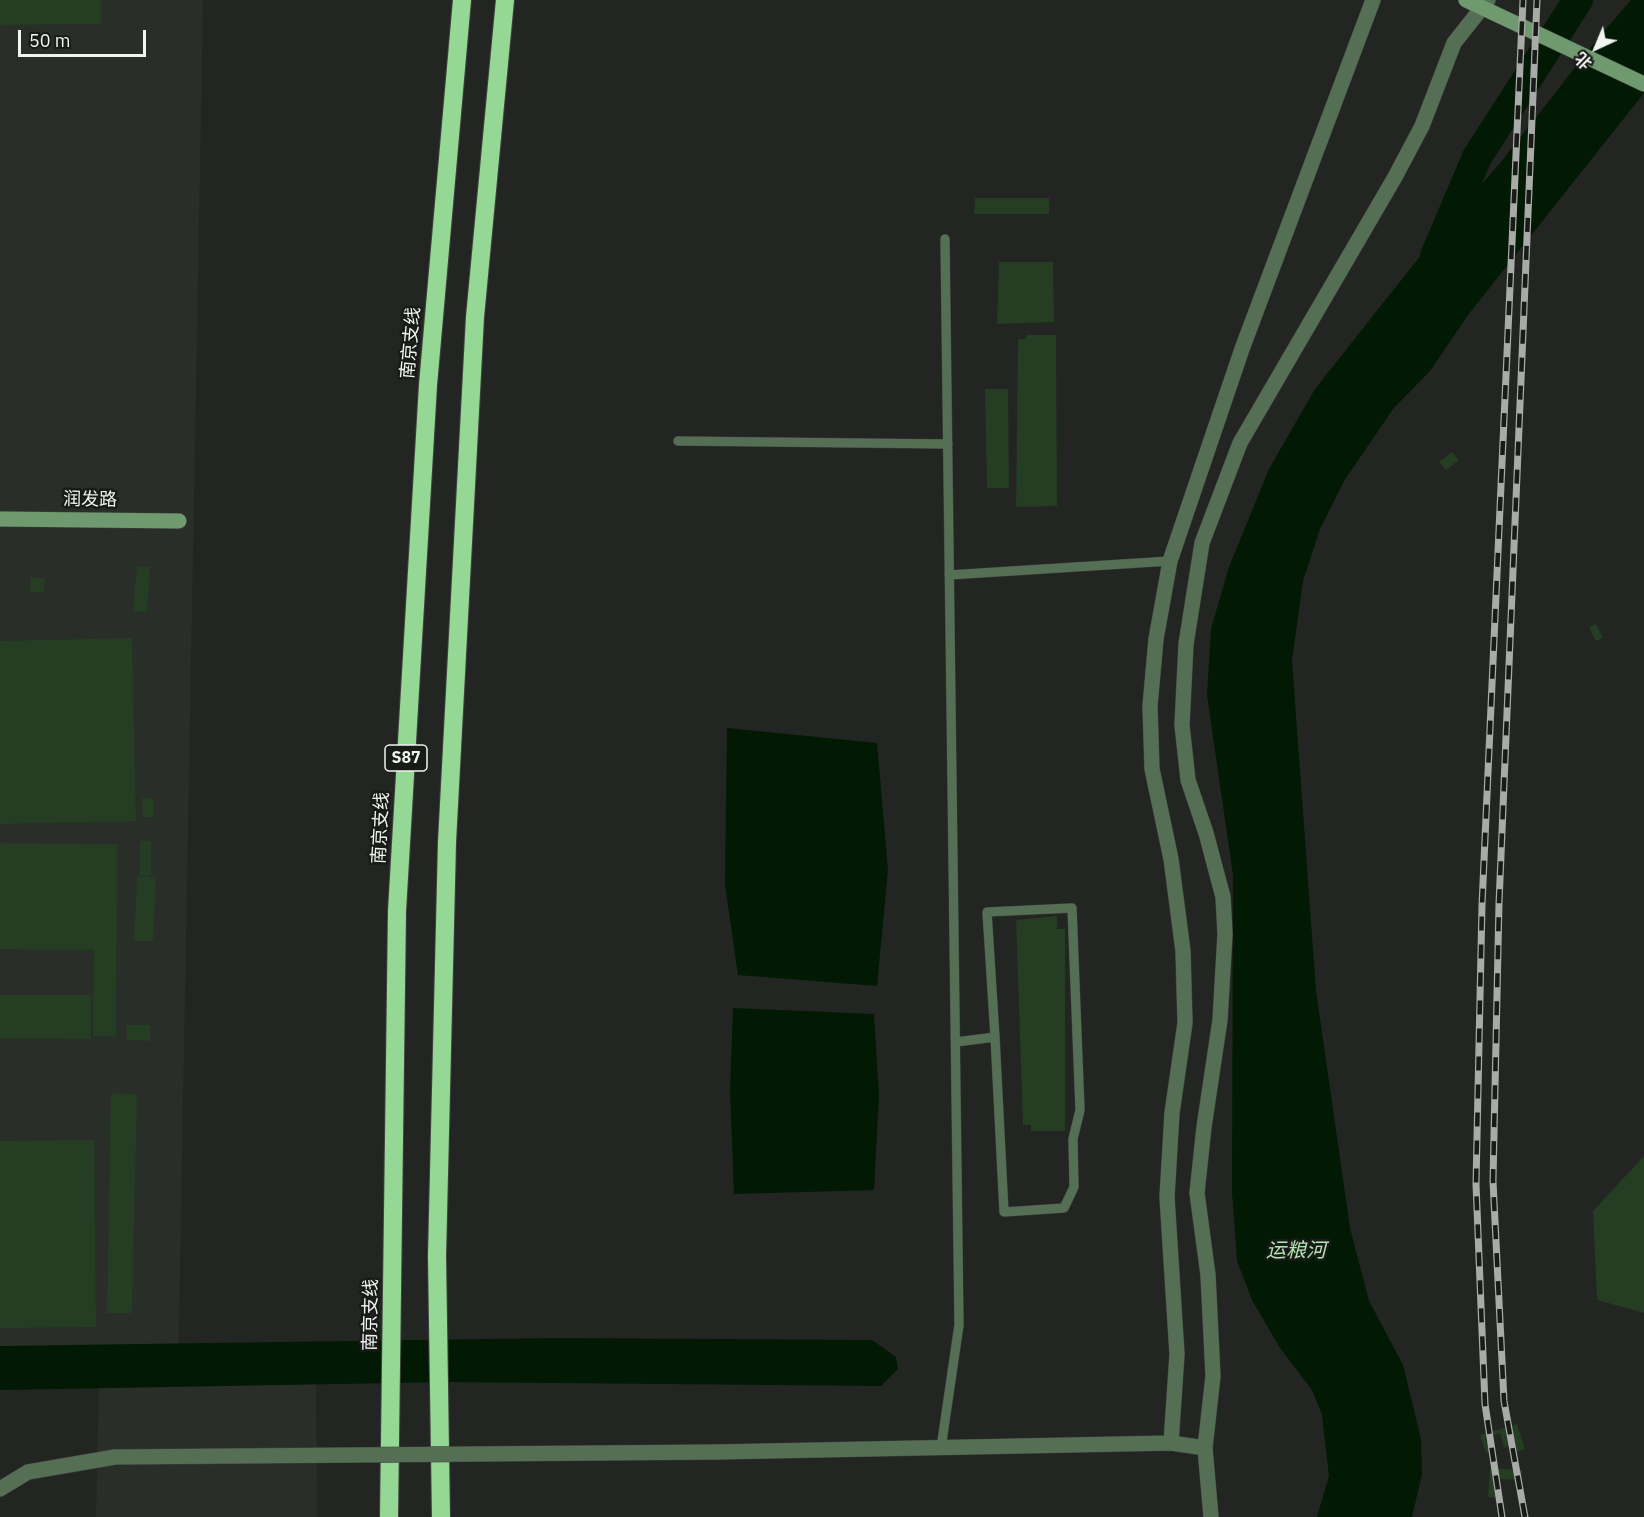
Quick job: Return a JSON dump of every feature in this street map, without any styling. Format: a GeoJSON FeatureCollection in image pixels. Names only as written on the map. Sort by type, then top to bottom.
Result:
{"type":"FeatureCollection","features":[{"type":"Feature","properties":{"kind":"highway","name":"南京支线"},"geometry":{"type":"LineString","coordinates":[[389,1517],[397,911],[428,385],[462,0]]}},
{"type":"Feature","properties":{"kind":"highway","name":"S87"},"geometry":{"type":"LineString","coordinates":[[441,1517],[437,1256],[447,842],[475,316],[505,0]]}},
{"type":"Feature","properties":{"kind":"street"},"geometry":{"type":"LineString","coordinates":[[1172,1443],[1177,1354],[1167,1197],[1172,1113],[1185,1023],[1184,951],[1171,859],[1152,769],[1150,706],[1156,639],[1170,561],[1242,349],[1373,0]]}},
{"type":"Feature","properties":{"kind":"street"},"geometry":{"type":"LineString","coordinates":[[1466,0],[1486,6],[1644,84]]}},
{"type":"Feature","properties":{"kind":"street"},"geometry":{"type":"LineString","coordinates":[[1211,1517],[1205,1448],[1214,1376],[1208,1275],[1197,1193],[1220,1020],[1225,934],[1223,897],[1206,833],[1188,780],[1182,725],[1186,644],[1202,543],[1240,443],[1395,177],[1422,126],[1454,43],[1486,6]]}},
{"type":"Feature","properties":{"kind":"street","name":"润发路"},"geometry":{"type":"LineString","coordinates":[[0,519],[179,520]]}},
{"type":"Feature","properties":{"kind":"street"},"geometry":{"type":"LineString","coordinates":[[0,1490],[28,1472],[115,1456],[717,1452],[1172,1443],[1205,1448]]}},
{"type":"Feature","properties":{"kind":"lane"},"geometry":{"type":"LineString","coordinates":[[941,1448],[959,1325],[945,239]]}},
{"type":"Feature","properties":{"kind":"lane"},"geometry":{"type":"LineString","coordinates":[[678,441],[948,444]]}},
{"type":"Feature","properties":{"kind":"lane"},"geometry":{"type":"LineString","coordinates":[[950,575],[1170,561]]}},
{"type":"Feature","properties":{"kind":"lane"},"geometry":{"type":"LineString","coordinates":[[1072,908],[1080,1110],[1073,1139],[1074,1187],[1064,1208],[1004,1212],[995,1037],[987,912],[1072,908]]}},
{"type":"Feature","properties":{"kind":"lane"},"geometry":{"type":"LineString","coordinates":[[956,1042],[995,1037]]}},
{"type":"Feature","properties":{"kind":"shaded area"},"geometry":{"type":"Polygon","coordinates":[[[0,0],[203,0],[178,1379],[316,1384],[317,1517],[96,1517],[99,1380],[0,1381],[0,0]]]}},
{"type":"Feature","properties":{"kind":"water","name":"运粮河"},"geometry":{"type":"Polygon","coordinates":[[[1631,0],[1644,0],[1644,93],[1468,315],[1430,371],[1393,409],[1344,481],[1320,529],[1303,581],[1292,660],[1316,991],[1350,1228],[1369,1301],[1403,1365],[1421,1439],[1422,1474],[1412,1517],[1317,1517],[1329,1476],[1322,1415],[1312,1390],[1280,1348],[1252,1300],[1237,1261],[1232,1192],[1233,875],[1207,695],[1211,629],[1229,567],[1269,469],[1315,389],[1433,240],[1501,162],[1599,37],[1631,0]]]}},
{"type":"Feature","properties":{"kind":"water"},"geometry":{"type":"Polygon","coordinates":[[[727,728],[877,743],[888,870],[877,986],[738,975],[725,884],[727,728]]]}},
{"type":"Feature","properties":{"kind":"water"},"geometry":{"type":"Polygon","coordinates":[[[733,1008],[874,1014],[879,1095],[874,1190],[734,1194],[730,1090],[733,1008]]]}},
{"type":"Feature","properties":{"kind":"water"},"geometry":{"type":"Polygon","coordinates":[[[559,1338],[872,1340],[896,1357],[898,1369],[881,1386],[449,1382],[0,1390],[0,1346],[559,1338]]]}},
{"type":"Feature","properties":{"kind":"building"},"geometry":{"type":"Polygon","coordinates":[[[0,0],[101,0],[101,24],[0,25],[0,0]]]}},
{"type":"Feature","properties":{"kind":"building"},"geometry":{"type":"Polygon","coordinates":[[[975,198],[1049,198],[1049,214],[974,214],[975,198]]]}},
{"type":"Feature","properties":{"kind":"building"},"geometry":{"type":"Polygon","coordinates":[[[999,262],[1053,262],[1054,322],[997,324],[999,262]]]}},
{"type":"Feature","properties":{"kind":"building"},"geometry":{"type":"Polygon","coordinates":[[[1026,335],[1056,335],[1057,506],[1016,507],[1018,339],[1026,339],[1026,335]]]}},
{"type":"Feature","properties":{"kind":"building"},"geometry":{"type":"Polygon","coordinates":[[[985,389],[1008,389],[1009,488],[987,488],[985,389]]]}},
{"type":"Feature","properties":{"kind":"building"},"geometry":{"type":"Polygon","coordinates":[[[1452,452],[1459,460],[1446,470],[1439,462],[1452,452]]]}},
{"type":"Feature","properties":{"kind":"building"},"geometry":{"type":"Polygon","coordinates":[[[137,566],[150,567],[147,612],[133,611],[137,566]]]}},
{"type":"Feature","properties":{"kind":"building"},"geometry":{"type":"Polygon","coordinates":[[[31,578],[45,578],[44,592],[30,592],[31,578]]]}},
{"type":"Feature","properties":{"kind":"building"},"geometry":{"type":"Polygon","coordinates":[[[1596,624],[1603,638],[1596,641],[1589,627],[1596,624]]]}},
{"type":"Feature","properties":{"kind":"building"},"geometry":{"type":"Polygon","coordinates":[[[132,638],[136,821],[0,824],[0,641],[132,638]]]}},
{"type":"Feature","properties":{"kind":"building"},"geometry":{"type":"Polygon","coordinates":[[[142,798],[153,798],[153,817],[143,817],[142,798]]]}},
{"type":"Feature","properties":{"kind":"building"},"geometry":{"type":"Polygon","coordinates":[[[140,841],[151,841],[151,875],[140,875],[140,841]]]}},
{"type":"Feature","properties":{"kind":"building"},"geometry":{"type":"Polygon","coordinates":[[[0,843],[117,844],[116,1036],[93,1036],[94,950],[0,949],[0,843]]]}},
{"type":"Feature","properties":{"kind":"building"},"geometry":{"type":"Polygon","coordinates":[[[137,876],[156,877],[153,941],[134,941],[137,876]]]}},
{"type":"Feature","properties":{"kind":"building"},"geometry":{"type":"Polygon","coordinates":[[[1057,916],[1057,929],[1065,929],[1065,1131],[1031,1131],[1031,1125],[1023,1125],[1016,920],[1057,916]]]}},
{"type":"Feature","properties":{"kind":"building"},"geometry":{"type":"Polygon","coordinates":[[[0,995],[91,995],[91,1039],[0,1038],[0,995]]]}},
{"type":"Feature","properties":{"kind":"building"},"geometry":{"type":"Polygon","coordinates":[[[127,1025],[150,1025],[150,1041],[127,1040],[127,1025]]]}},
{"type":"Feature","properties":{"kind":"building"},"geometry":{"type":"Polygon","coordinates":[[[111,1093],[137,1094],[132,1313],[107,1313],[111,1093]]]}},
{"type":"Feature","properties":{"kind":"building"},"geometry":{"type":"Polygon","coordinates":[[[94,1140],[96,1327],[0,1328],[0,1141],[94,1140]]]}},
{"type":"Feature","properties":{"kind":"building"},"geometry":{"type":"Polygon","coordinates":[[[1644,1156],[1644,1313],[1597,1300],[1593,1211],[1644,1156]]]}},
{"type":"Feature","properties":{"kind":"building"},"geometry":{"type":"Polygon","coordinates":[[[1517,1424],[1525,1449],[1517,1452],[1515,1444],[1504,1448],[1500,1433],[1485,1438],[1490,1452],[1486,1453],[1480,1435],[1517,1424]]]}},
{"type":"Feature","properties":{"kind":"building"},"geometry":{"type":"Polygon","coordinates":[[[1490,1468],[1522,1470],[1522,1480],[1500,1479],[1499,1498],[1488,1497],[1490,1468]]]}},
{"type":"Feature","properties":{"kind":"waterway"},"geometry":{"type":"LineString","coordinates":[[1435,256],[1477,157],[1578,0]]}},
{"type":"Feature","properties":{"kind":"railway"},"geometry":{"type":"LineString","coordinates":[[1502,1517],[1485,1404],[1476,1184],[1482,905],[1523,0]]}},
{"type":"Feature","properties":{"kind":"railway"},"geometry":{"type":"LineString","coordinates":[[1525,1517],[1504,1401],[1493,1181],[1499,903],[1537,0]]}}]}
